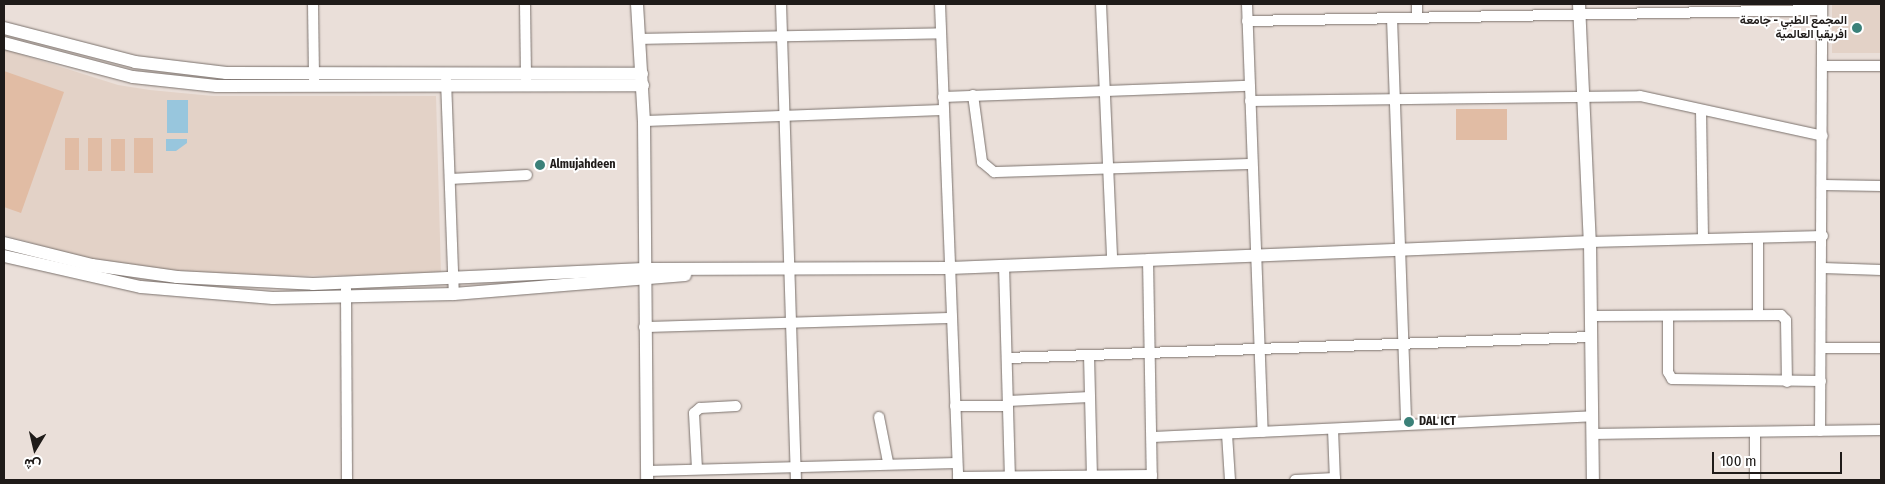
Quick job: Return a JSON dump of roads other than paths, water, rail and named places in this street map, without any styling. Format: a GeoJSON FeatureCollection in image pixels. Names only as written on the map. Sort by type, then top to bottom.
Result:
{"type":"FeatureCollection","features":[{"type":"Feature","properties":{"kind":"street"},"geometry":{"type":"LineString","coordinates":[[313,88],[314,4]]}},
{"type":"Feature","properties":{"kind":"street"},"geometry":{"type":"LineString","coordinates":[[525,4],[526,86]]}},
{"type":"Feature","properties":{"kind":"street"},"geometry":{"type":"LineString","coordinates":[[637,4],[644,121],[644,327],[647,476],[697,469],[796,469],[888,462],[957,463]]}},
{"type":"Feature","properties":{"kind":"street"},"geometry":{"type":"LineString","coordinates":[[781,4],[796,480]]}},
{"type":"Feature","properties":{"kind":"street"},"geometry":{"type":"LineString","coordinates":[[940,4],[958,479],[1010,476],[1152,478],[1154,437],[1148,259]]}},
{"type":"Feature","properties":{"kind":"street"},"geometry":{"type":"LineString","coordinates":[[1101,4],[1112,260]]}},
{"type":"Feature","properties":{"kind":"street"},"geometry":{"type":"LineString","coordinates":[[1247,4],[1263,432]]}},
{"type":"Feature","properties":{"kind":"street"},"geometry":{"type":"LineString","coordinates":[[1416,4],[1417,17]]}},
{"type":"Feature","properties":{"kind":"street"},"geometry":{"type":"LineString","coordinates":[[1247,21],[1392,18],[1579,8],[1822,7],[1824,185],[1820,431]]}},
{"type":"Feature","properties":{"kind":"street"},"geometry":{"type":"LineString","coordinates":[[1579,8],[1590,242],[1593,480]]}},
{"type":"Feature","properties":{"kind":"street"},"geometry":{"type":"LineString","coordinates":[[1392,18],[1406,425]]}},
{"type":"Feature","properties":{"kind":"street"},"geometry":{"type":"LineString","coordinates":[[4,28],[148,65],[226,73],[526,72],[642,79]]}},
{"type":"Feature","properties":{"kind":"street"},"geometry":{"type":"LineString","coordinates":[[640,39],[782,38],[941,33]]}},
{"type":"Feature","properties":{"kind":"street"},"geometry":{"type":"LineString","coordinates":[[4,43],[148,79],[313,88],[446,88],[526,86],[642,79]]}},
{"type":"Feature","properties":{"kind":"street"},"geometry":{"type":"LineString","coordinates":[[1822,66],[1881,66]]}},
{"type":"Feature","properties":{"kind":"street"},"geometry":{"type":"LineString","coordinates":[[447,73],[454,294]]}},
{"type":"Feature","properties":{"kind":"street"},"geometry":{"type":"LineString","coordinates":[[943,97],[1106,89],[1249,86]]}},
{"type":"Feature","properties":{"kind":"street"},"geometry":{"type":"LineString","coordinates":[[973,95],[982,162],[988,170],[1108,169],[1252,164]]}},
{"type":"Feature","properties":{"kind":"street"},"geometry":{"type":"LineString","coordinates":[[1250,101],[1584,95],[1640,96],[1823,136]]}},
{"type":"Feature","properties":{"kind":"street"},"geometry":{"type":"LineString","coordinates":[[644,121],[944,110]]}},
{"type":"Feature","properties":{"kind":"street"},"geometry":{"type":"LineString","coordinates":[[1701,110],[1703,236]]}},
{"type":"Feature","properties":{"kind":"street"},"geometry":{"type":"LineString","coordinates":[[450,179],[527,175]]}},
{"type":"Feature","properties":{"kind":"street"},"geometry":{"type":"LineString","coordinates":[[1824,185],[1881,186]]}},
{"type":"Feature","properties":{"kind":"street"},"geometry":{"type":"LineString","coordinates":[[4,243],[92,265],[177,277],[346,290],[454,294],[644,275],[704,271],[950,268],[1703,236],[1758,238],[1823,236]]}},
{"type":"Feature","properties":{"kind":"street"},"geometry":{"type":"LineString","coordinates":[[1758,238],[1758,315]]}},
{"type":"Feature","properties":{"kind":"street"},"geometry":{"type":"LineString","coordinates":[[4,256],[141,287],[235,296],[346,290],[453,278],[644,275]]}},
{"type":"Feature","properties":{"kind":"street"},"geometry":{"type":"LineString","coordinates":[[1004,265],[1010,476]]}},
{"type":"Feature","properties":{"kind":"street"},"geometry":{"type":"LineString","coordinates":[[1823,268],[1881,270]]}},
{"type":"Feature","properties":{"kind":"street"},"geometry":{"type":"LineString","coordinates":[[346,290],[347,480]]}},
{"type":"Feature","properties":{"kind":"street"},"geometry":{"type":"LineString","coordinates":[[1591,316],[1758,315],[1785,317],[1787,382]]}},
{"type":"Feature","properties":{"kind":"street"},"geometry":{"type":"LineString","coordinates":[[1668,317],[1668,372],[1672,379],[1821,382]]}},
{"type":"Feature","properties":{"kind":"street"},"geometry":{"type":"LineString","coordinates":[[644,327],[952,318]]}},
{"type":"Feature","properties":{"kind":"street"},"geometry":{"type":"LineString","coordinates":[[1007,358],[1152,352],[1260,351],[1591,337]]}},
{"type":"Feature","properties":{"kind":"street"},"geometry":{"type":"LineString","coordinates":[[1821,348],[1881,348]]}},
{"type":"Feature","properties":{"kind":"street"},"geometry":{"type":"LineString","coordinates":[[1089,355],[1092,476]]}},
{"type":"Feature","properties":{"kind":"street"},"geometry":{"type":"LineString","coordinates":[[955,406],[1090,397]]}},
{"type":"Feature","properties":{"kind":"street"},"geometry":{"type":"LineString","coordinates":[[697,469],[694,413],[700,408],[736,406]]}},
{"type":"Feature","properties":{"kind":"street"},"geometry":{"type":"LineString","coordinates":[[1154,437],[1592,416]]}},
{"type":"Feature","properties":{"kind":"street"},"geometry":{"type":"LineString","coordinates":[[879,417],[888,462]]}},
{"type":"Feature","properties":{"kind":"street"},"geometry":{"type":"LineString","coordinates":[[1295,480],[1335,479],[1333,429]]}},
{"type":"Feature","properties":{"kind":"street"},"geometry":{"type":"LineString","coordinates":[[1592,434],[1881,430]]}},
{"type":"Feature","properties":{"kind":"street"},"geometry":{"type":"LineString","coordinates":[[1755,432],[1755,480]]}},
{"type":"Feature","properties":{"kind":"street"},"geometry":{"type":"LineString","coordinates":[[1227,434],[1230,480]]}},
{"type":"Feature","properties":{"kind":"water"},"geometry":{"type":"Polygon","coordinates":[[[167,100],[188,100],[188,133],[167,133],[167,100]]]}},
{"type":"Feature","properties":{"kind":"water"},"geometry":{"type":"Polygon","coordinates":[[[166,139],[187,139],[187,143],[176,151],[166,151],[166,139]]]}},
{"type":"Feature","properties":{"kind":"place","name":"المجمع الطبي - جامعة افريقيا العالمية"},"geometry":{"type":"Point","coordinates":[1857,28]}},
{"type":"Feature","properties":{"kind":"place","name":"Almujahdeen"},"geometry":{"type":"Point","coordinates":[540,165]}},
{"type":"Feature","properties":{"kind":"place","name":"DAL ICT"},"geometry":{"type":"Point","coordinates":[1409,422]}}]}
